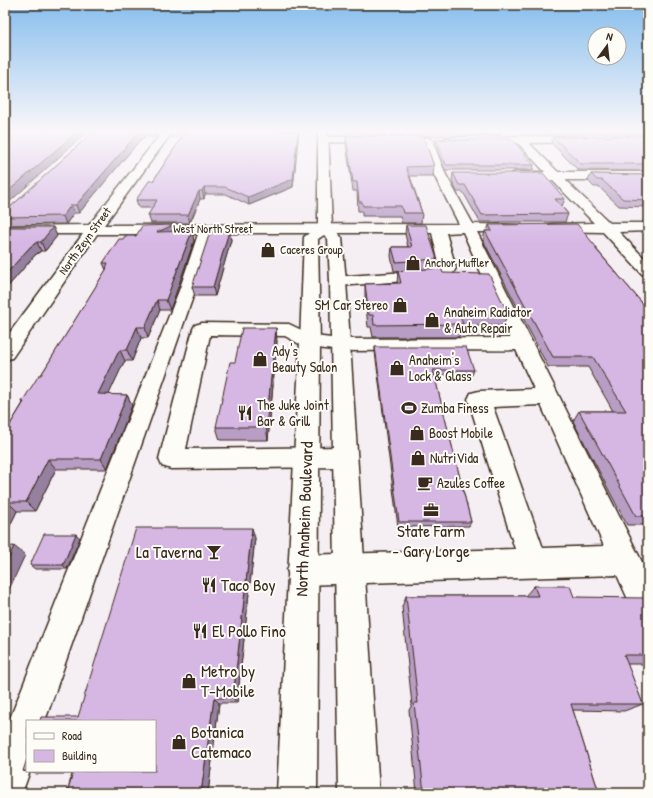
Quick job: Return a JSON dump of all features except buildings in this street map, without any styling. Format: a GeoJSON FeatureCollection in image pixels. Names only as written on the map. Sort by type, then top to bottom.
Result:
{"type":"FeatureCollection","features":[{"type":"Feature","properties":{"kind":"street","name":"North Zeyn Street"},"geometry":{"type":"LineString","coordinates":[[5,353],[93,230],[140,168]]}},
{"type":"Feature","properties":{"kind":"street"},"geometry":{"type":"LineString","coordinates":[[324,168],[325,228],[335,238],[338,281],[359,793]]}},
{"type":"Feature","properties":{"kind":"street"},"geometry":{"type":"LineString","coordinates":[[443,168],[448,175],[468,228],[648,608]]}},
{"type":"Feature","properties":{"kind":"street"},"geometry":{"type":"LineString","coordinates":[[547,168],[608,227],[648,271]]}},
{"type":"Feature","properties":{"kind":"street"},"geometry":{"type":"LineString","coordinates":[[501,176],[648,176]]}},
{"type":"Feature","properties":{"kind":"street","name":"West North Street"},"geometry":{"type":"LineString","coordinates":[[5,230],[648,227]]}},
{"type":"Feature","properties":{"kind":"street","name":"North Anaheim Boulevard"},"geometry":{"type":"LineString","coordinates":[[297,793],[305,457],[310,342],[311,237],[325,228]]}},
{"type":"Feature","properties":{"kind":"street"},"geometry":{"type":"LineString","coordinates":[[338,281],[441,275],[446,272],[448,268],[438,228]]}},
{"type":"Feature","properties":{"kind":"street"},"geometry":{"type":"LineString","coordinates":[[28,720],[188,288],[206,230]]}},
{"type":"Feature","properties":{"kind":"street"},"geometry":{"type":"LineString","coordinates":[[345,457],[171,459],[202,329],[289,330],[310,342],[340,345],[523,344]]}},
{"type":"Feature","properties":{"kind":"street"},"geometry":{"type":"LineString","coordinates":[[534,563],[479,398],[548,397]]}},
{"type":"Feature","properties":{"kind":"street"},"geometry":{"type":"LineString","coordinates":[[302,570],[350,567],[625,560]]}},
{"type":"Feature","properties":{"kind":"street"},"geometry":{"type":"LineString","coordinates":[[5,786],[26,725]]}},
{"type":"Feature","properties":{"kind":"place","name":"Caceres Group"},"geometry":{"type":"Point","coordinates":[268,250]}},
{"type":"Feature","properties":{"kind":"place","name":"Anchor Muffler"},"geometry":{"type":"Point","coordinates":[413,263]}},
{"type":"Feature","properties":{"kind":"place","name":"SM Car Stereo"},"geometry":{"type":"Point","coordinates":[400,305]}},
{"type":"Feature","properties":{"kind":"place","name":"Anaheim Radiator & Auto Repair"},"geometry":{"type":"Point","coordinates":[432,320]}},
{"type":"Feature","properties":{"kind":"place","name":"Ady's Beauty Salon"},"geometry":{"type":"Point","coordinates":[260,359]}},
{"type":"Feature","properties":{"kind":"place","name":"Anaheim's Lock & Glass"},"geometry":{"type":"Point","coordinates":[397,368]}},
{"type":"Feature","properties":{"kind":"place","name":"Zumba Finess"},"geometry":{"type":"Point","coordinates":[409,408]}},
{"type":"Feature","properties":{"kind":"place","name":"The Juke Joint Bar & Grill"},"geometry":{"type":"Point","coordinates":[245,413]}},
{"type":"Feature","properties":{"kind":"place","name":"Boost Mobile"},"geometry":{"type":"Point","coordinates":[417,433]}},
{"type":"Feature","properties":{"kind":"place","name":"NutriVida"},"geometry":{"type":"Point","coordinates":[418,458]}},
{"type":"Feature","properties":{"kind":"place","name":"Azules Coffee"},"geometry":{"type":"Point","coordinates":[425,483]}},
{"type":"Feature","properties":{"kind":"place","name":"State Farm - Gary Lorge"},"geometry":{"type":"Point","coordinates":[431,510]}},
{"type":"Feature","properties":{"kind":"place","name":"La Taverna"},"geometry":{"type":"Point","coordinates":[214,552]}},
{"type":"Feature","properties":{"kind":"place","name":"Taco Boy"},"geometry":{"type":"Point","coordinates":[209,585]}},
{"type":"Feature","properties":{"kind":"place","name":"El Pollo Fino"},"geometry":{"type":"Point","coordinates":[200,631]}},
{"type":"Feature","properties":{"kind":"place","name":"Metro by T-Mobile"},"geometry":{"type":"Point","coordinates":[189,681]}},
{"type":"Feature","properties":{"kind":"place","name":"Botanica Catemaco"},"geometry":{"type":"Point","coordinates":[179,742]}}]}
